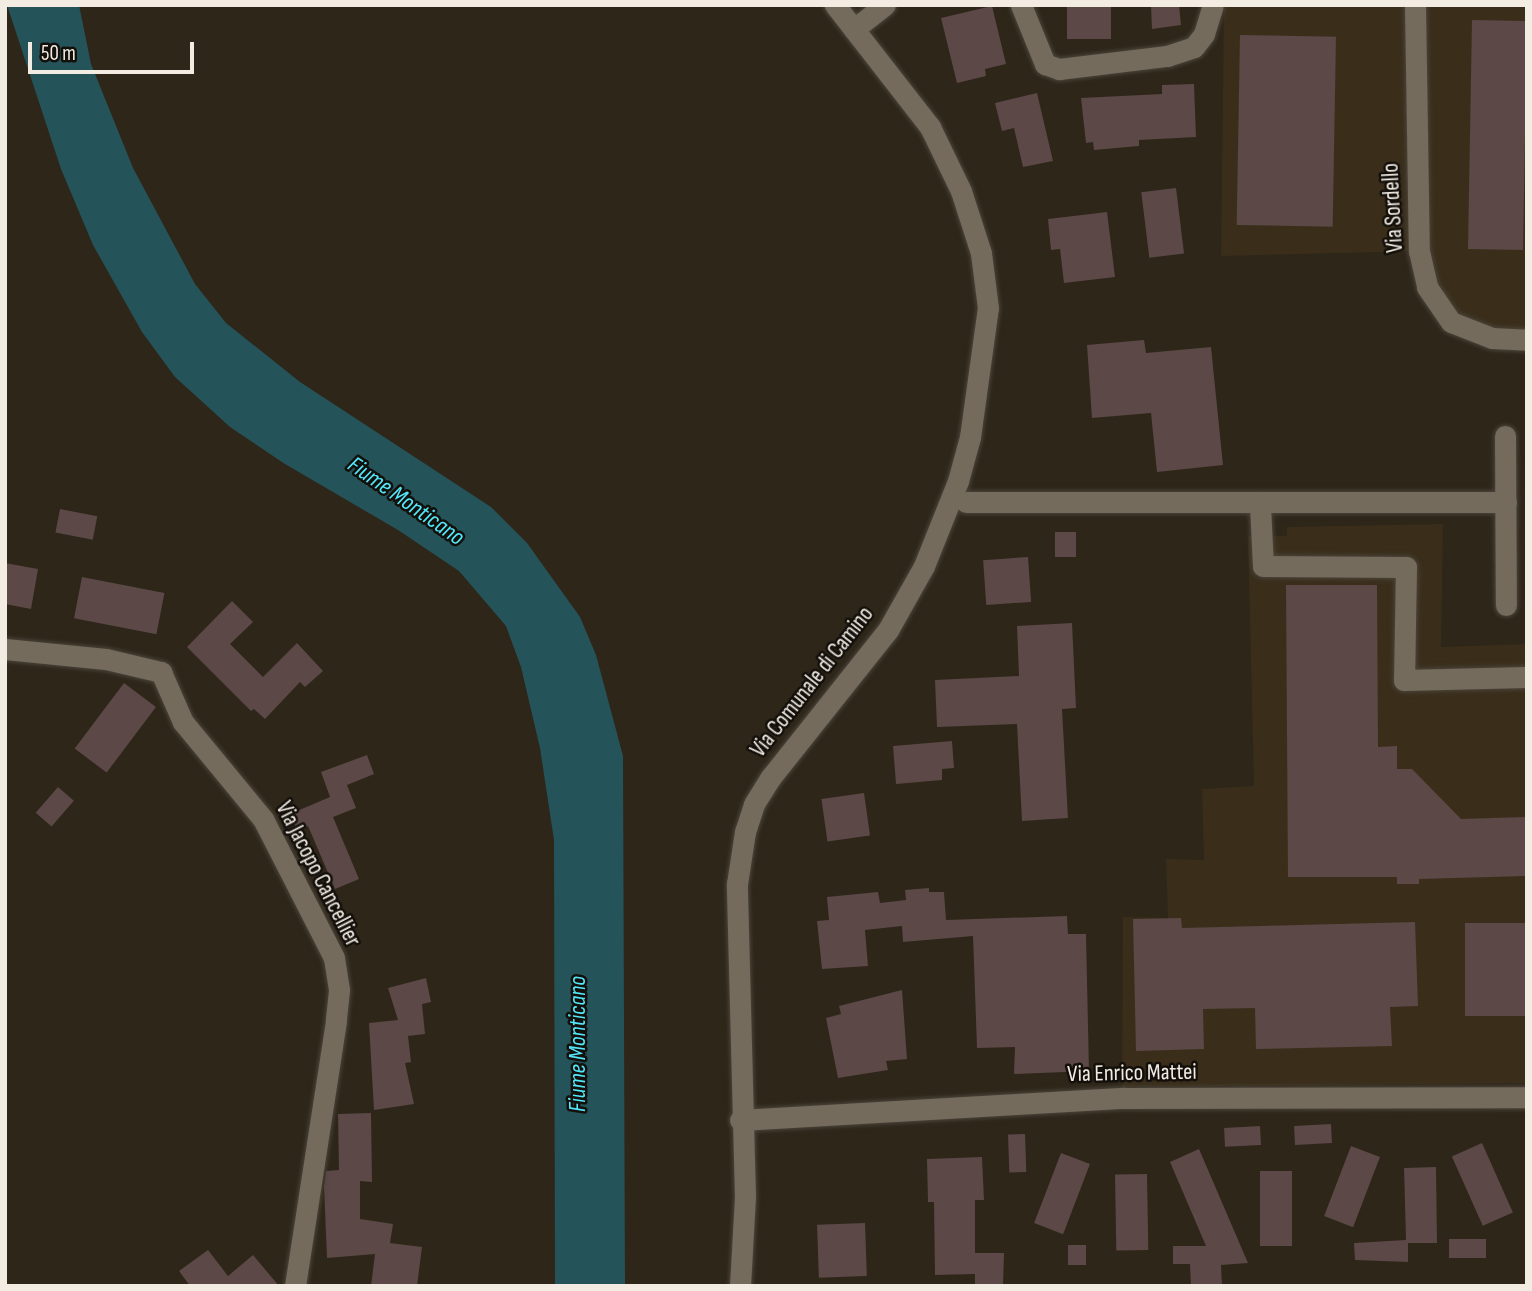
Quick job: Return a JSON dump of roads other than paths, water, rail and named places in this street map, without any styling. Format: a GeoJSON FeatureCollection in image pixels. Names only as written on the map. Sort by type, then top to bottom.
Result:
{"type":"FeatureCollection","features":[{"type":"Feature","properties":{"kind":"street","name":"Via Comunale di Camino"},"geometry":{"type":"LineString","coordinates":[[740,1286],[745,1208],[740,1120],[737,884],[754,804],[792,746],[888,631],[924,566],[958,481],[980,387],[988,309],[981,253],[961,191],[930,127],[835,5]]}},
{"type":"Feature","properties":{"kind":"street"},"geometry":{"type":"LineString","coordinates":[[854,29],[885,5]]}},
{"type":"Feature","properties":{"kind":"street"},"geometry":{"type":"LineString","coordinates":[[1021,5],[1045,64],[1059,69],[1167,55],[1194,47],[1204,34],[1213,5]]}},
{"type":"Feature","properties":{"kind":"street","name":"Via Sordello"},"geometry":{"type":"LineString","coordinates":[[1415,5],[1419,251],[1427,287],[1451,322],[1492,338],[1527,340]]}},
{"type":"Feature","properties":{"kind":"street"},"geometry":{"type":"LineString","coordinates":[[1505,436],[1506,605]]}},
{"type":"Feature","properties":{"kind":"street"},"geometry":{"type":"LineString","coordinates":[[966,502],[1260,505],[1506,502]]}},
{"type":"Feature","properties":{"kind":"street"},"geometry":{"type":"LineString","coordinates":[[1260,505],[1263,566],[1406,567],[1404,681],[1527,677]]}},
{"type":"Feature","properties":{"kind":"street","name":"Via Jacopo Cancellier"},"geometry":{"type":"LineString","coordinates":[[5,649],[106,659],[161,673],[183,722],[263,819],[334,958],[339,990],[336,1021],[295,1286]]}},
{"type":"Feature","properties":{"kind":"street","name":"Via Enrico Mattei"},"geometry":{"type":"LineString","coordinates":[[740,1120],[1124,1098],[1527,1097]]}},
{"type":"Feature","properties":{"kind":"water","name":"Fiume Monticano"},"geometry":{"type":"Polygon","coordinates":[[[7,5],[79,5],[91,64],[133,168],[195,284],[226,323],[300,382],[491,507],[527,543],[580,617],[596,655],[623,756],[625,1286],[555,1286],[554,840],[540,748],[521,667],[506,626],[459,571],[398,530],[285,464],[230,427],[175,377],[142,332],[93,245],[61,169],[7,5]]]}}]}
